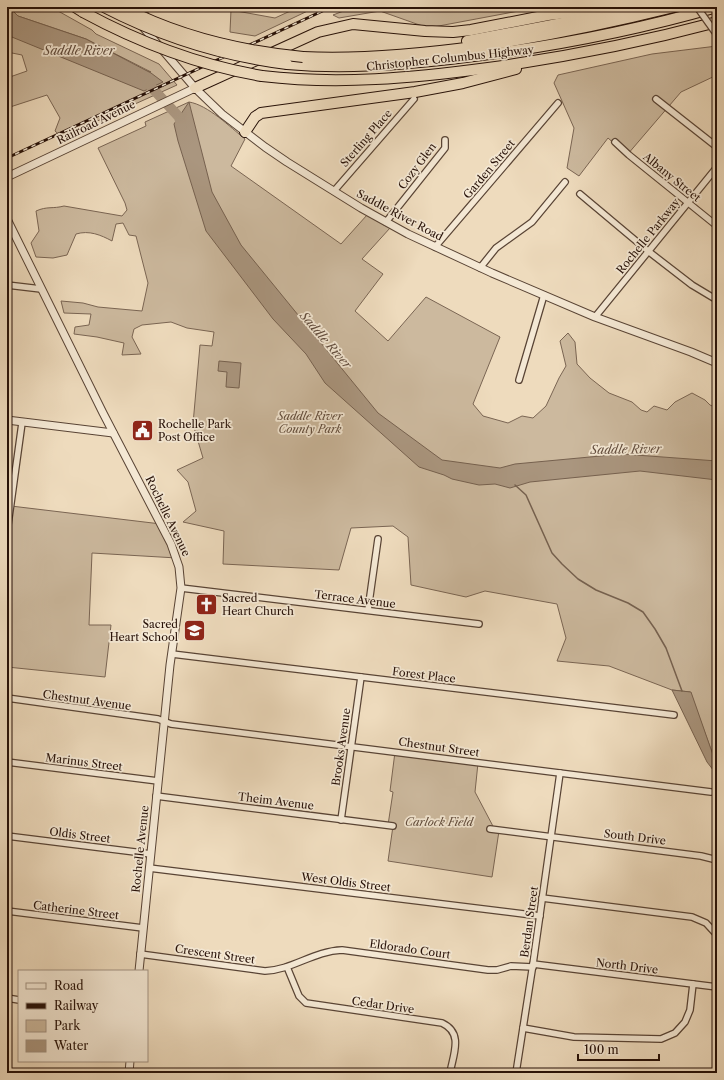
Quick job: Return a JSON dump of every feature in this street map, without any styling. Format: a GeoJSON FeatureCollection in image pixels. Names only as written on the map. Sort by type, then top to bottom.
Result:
{"type":"FeatureCollection","features":[{"type":"Feature","properties":{"kind":"highway","name":"Christopher Columbus Highway"},"geometry":{"type":"LineString","coordinates":[[104,7],[138,24],[193,45],[245,57],[287,64],[323,66],[368,66],[433,61],[491,54],[613,33],[717,7]]}},
{"type":"Feature","properties":{"kind":"highway","name":"Christopher Columbus Highway"},"geometry":{"type":"LineString","coordinates":[[123,7],[160,24],[215,42],[253,50],[302,57],[338,58],[438,52],[502,43],[598,25],[674,7]]}},
{"type":"Feature","properties":{"kind":"highway"},"geometry":{"type":"LineString","coordinates":[[195,88],[318,32],[338,26],[353,24],[425,31],[453,32],[471,30],[548,15],[617,7]]}},
{"type":"Feature","properties":{"kind":"highway"},"geometry":{"type":"LineString","coordinates":[[385,56],[523,31],[637,7]]}},
{"type":"Feature","properties":{"kind":"highway","name":"Christopher Columbus Highway"},"geometry":{"type":"LineString","coordinates":[[79,10],[130,36],[174,54],[212,65],[262,76],[317,80],[385,79],[459,72],[568,56],[625,45],[717,22]]}},
{"type":"Feature","properties":{"kind":"highway"},"geometry":{"type":"LineString","coordinates":[[246,132],[255,117],[261,113],[415,92],[463,83],[568,56]]}},
{"type":"Feature","properties":{"kind":"street","name":"Saddle River Road"},"geometry":{"type":"LineString","coordinates":[[123,7],[138,22],[195,88],[222,114],[287,162],[334,191],[386,222],[435,248],[595,317],[717,363]]}},
{"type":"Feature","properties":{"kind":"street"},"geometry":{"type":"LineString","coordinates":[[138,22],[147,7]]}},
{"type":"Feature","properties":{"kind":"street"},"geometry":{"type":"LineString","coordinates":[[697,7],[717,35]]}},
{"type":"Feature","properties":{"kind":"street","name":"Railroad Avenue"},"geometry":{"type":"LineString","coordinates":[[7,178],[195,88]]}},
{"type":"Feature","properties":{"kind":"street","name":"Sterling Place"},"geometry":{"type":"LineString","coordinates":[[334,191],[414,99]]}},
{"type":"Feature","properties":{"kind":"street"},"geometry":{"type":"LineString","coordinates":[[656,99],[717,147]]}},
{"type":"Feature","properties":{"kind":"street","name":"Garden Street"},"geometry":{"type":"LineString","coordinates":[[435,248],[558,103]]}},
{"type":"Feature","properties":{"kind":"street","name":"Cozy Glen"},"geometry":{"type":"LineString","coordinates":[[386,222],[445,148],[445,140]]}},
{"type":"Feature","properties":{"kind":"street","name":"Albany Street"},"geometry":{"type":"LineString","coordinates":[[615,142],[628,155],[717,226]]}},
{"type":"Feature","properties":{"kind":"street","name":"Rochelle Parkway"},"geometry":{"type":"LineString","coordinates":[[595,317],[717,167]]}},
{"type":"Feature","properties":{"kind":"street"},"geometry":{"type":"LineString","coordinates":[[480,268],[496,248],[532,222],[565,182]]}},
{"type":"Feature","properties":{"kind":"street"},"geometry":{"type":"LineString","coordinates":[[580,194],[648,251],[692,285],[717,300]]}},
{"type":"Feature","properties":{"kind":"street","name":"Rochelle Avenue"},"geometry":{"type":"LineString","coordinates":[[7,219],[113,433],[145,492],[177,558],[180,569],[180,588],[156,796],[139,970]]}},
{"type":"Feature","properties":{"kind":"street"},"geometry":{"type":"LineString","coordinates":[[7,285],[41,289]]}},
{"type":"Feature","properties":{"kind":"street"},"geometry":{"type":"LineString","coordinates":[[519,380],[544,295]]}},
{"type":"Feature","properties":{"kind":"street"},"geometry":{"type":"LineString","coordinates":[[7,420],[113,433]]}},
{"type":"Feature","properties":{"kind":"street"},"geometry":{"type":"LineString","coordinates":[[7,532],[22,423]]}},
{"type":"Feature","properties":{"kind":"street"},"geometry":{"type":"LineString","coordinates":[[368,610],[378,539]]}},
{"type":"Feature","properties":{"kind":"street","name":"Terrace Avenue"},"geometry":{"type":"LineString","coordinates":[[180,588],[479,624]]}},
{"type":"Feature","properties":{"kind":"street","name":"Forest Place"},"geometry":{"type":"LineString","coordinates":[[172,654],[674,715]]}},
{"type":"Feature","properties":{"kind":"street","name":"Brooks Avenue"},"geometry":{"type":"LineString","coordinates":[[342,820],[361,677]]}},
{"type":"Feature","properties":{"kind":"street","name":"Chestnut Avenue"},"geometry":{"type":"LineString","coordinates":[[7,698],[158,719],[164,722]]}},
{"type":"Feature","properties":{"kind":"street","name":"Chestnut Street"},"geometry":{"type":"LineString","coordinates":[[164,722],[711,792]]}},
{"type":"Feature","properties":{"kind":"street","name":"Marinus Street"},"geometry":{"type":"LineString","coordinates":[[7,762],[158,781]]}},
{"type":"Feature","properties":{"kind":"street","name":"Berdan Street"},"geometry":{"type":"LineString","coordinates":[[516,1073],[560,773]]}},
{"type":"Feature","properties":{"kind":"street","name":"Theim Avenue"},"geometry":{"type":"LineString","coordinates":[[156,796],[393,826]]}},
{"type":"Feature","properties":{"kind":"street","name":"South Drive"},"geometry":{"type":"LineString","coordinates":[[490,829],[701,856],[717,860]]}},
{"type":"Feature","properties":{"kind":"street","name":"Oldis Street"},"geometry":{"type":"LineString","coordinates":[[7,836],[151,854]]}},
{"type":"Feature","properties":{"kind":"street","name":"West Oldis Street"},"geometry":{"type":"LineString","coordinates":[[149,868],[540,916]]}},
{"type":"Feature","properties":{"kind":"street"},"geometry":{"type":"LineString","coordinates":[[542,898],[692,917],[706,923],[717,935]]}},
{"type":"Feature","properties":{"kind":"street","name":"Catherine Street"},"geometry":{"type":"LineString","coordinates":[[7,911],[143,928]]}},
{"type":"Feature","properties":{"kind":"street","name":"Eldorado Court"},"geometry":{"type":"LineString","coordinates":[[287,967],[322,952],[342,950],[488,970],[497,970],[511,966],[533,965]]}},
{"type":"Feature","properties":{"kind":"street","name":"Crescent Street"},"geometry":{"type":"LineString","coordinates":[[140,954],[266,971],[287,967]]}},
{"type":"Feature","properties":{"kind":"street","name":"North Drive"},"geometry":{"type":"LineString","coordinates":[[533,965],[717,987]]}},
{"type":"Feature","properties":{"kind":"street","name":"Cedar Drive"},"geometry":{"type":"LineString","coordinates":[[287,967],[299,996],[306,1003],[442,1023],[447,1026],[454,1033],[456,1043],[450,1073]]}},
{"type":"Feature","properties":{"kind":"street"},"geometry":{"type":"LineString","coordinates":[[523,1028],[574,1037],[661,1039],[675,1033],[685,1022],[690,1010],[693,984]]}},
{"type":"Feature","properties":{"kind":"street"},"geometry":{"type":"LineString","coordinates":[[7,998],[18,1000]]}},
{"type":"Feature","properties":{"kind":"street"},"geometry":{"type":"LineString","coordinates":[[129,1073],[130,1062]]}},
{"type":"Feature","properties":{"kind":"green space"},"geometry":{"type":"Polygon","coordinates":[[[9,7],[51,7],[92,30],[96,34],[159,64],[177,85],[62,137],[55,131],[60,118],[47,95],[7,108],[7,78],[27,71],[22,55],[7,52],[7,34],[151,72],[86,39],[18,16],[9,7]]]}},
{"type":"Feature","properties":{"kind":"green space"},"geometry":{"type":"Polygon","coordinates":[[[299,7],[316,7],[255,36],[230,32],[231,10],[275,18],[299,7]]]}},
{"type":"Feature","properties":{"kind":"green space"},"geometry":{"type":"Polygon","coordinates":[[[354,7],[540,7],[428,28],[380,11],[339,18],[333,15],[354,7]]]}},
{"type":"Feature","properties":{"kind":"green space"},"geometry":{"type":"Polygon","coordinates":[[[717,46],[717,75],[681,92],[627,155],[608,138],[579,176],[567,168],[574,128],[554,83],[558,75],[652,54],[717,46]]]}},
{"type":"Feature","properties":{"kind":"green space","name":"Saddle River County Park"},"geometry":{"type":"Polygon","coordinates":[[[189,102],[204,107],[245,139],[231,166],[341,244],[367,215],[390,228],[362,259],[383,274],[355,311],[388,341],[426,297],[500,337],[473,404],[483,416],[508,423],[522,416],[533,418],[546,406],[566,366],[560,341],[568,333],[575,342],[577,364],[590,378],[609,393],[632,402],[641,410],[647,412],[654,406],[667,410],[675,402],[692,393],[717,408],[717,759],[713,755],[690,692],[672,690],[609,666],[557,661],[566,638],[557,604],[485,591],[466,597],[411,585],[408,537],[393,526],[351,528],[339,570],[223,564],[224,531],[183,522],[196,511],[188,482],[177,470],[203,458],[193,424],[200,345],[212,346],[214,332],[187,328],[171,322],[142,325],[134,329],[132,337],[141,354],[122,355],[124,343],[74,334],[75,327],[89,325],[91,314],[64,313],[61,301],[83,303],[98,307],[142,311],[148,283],[136,236],[129,235],[123,223],[116,224],[112,241],[95,234],[76,234],[67,255],[53,258],[36,257],[31,243],[39,231],[36,211],[40,209],[64,206],[122,216],[127,210],[125,203],[98,148],[146,126],[145,122],[189,102]]]}},
{"type":"Feature","properties":{"kind":"green space"},"geometry":{"type":"Polygon","coordinates":[[[11,506],[161,524],[177,558],[92,553],[89,625],[111,625],[105,677],[7,667],[7,529],[11,506]]]}},
{"type":"Feature","properties":{"kind":"green space","name":"Carlock Field"},"geometry":{"type":"Polygon","coordinates":[[[395,752],[478,763],[475,792],[495,830],[499,831],[492,877],[388,861],[393,826],[388,825],[393,792],[390,791],[395,752]]]}},
{"type":"Feature","properties":{"kind":"water","name":"Saddle River"},"geometry":{"type":"Polygon","coordinates":[[[7,7],[9,7],[18,16],[86,39],[151,73],[163,82],[144,91],[7,35],[7,7]]]}},
{"type":"Feature","properties":{"kind":"water","name":"Saddle River"},"geometry":{"type":"Polygon","coordinates":[[[189,102],[212,192],[241,245],[378,413],[442,460],[500,468],[515,464],[622,454],[717,461],[717,480],[640,471],[530,482],[510,488],[495,484],[479,485],[452,479],[419,467],[325,383],[306,354],[273,319],[206,231],[174,124],[189,102]]]}},
{"type":"Feature","properties":{"kind":"water"},"geometry":{"type":"Polygon","coordinates":[[[219,361],[241,363],[239,388],[226,387],[227,372],[218,371],[219,361]]]}},
{"type":"Feature","properties":{"kind":"water"},"geometry":{"type":"Polygon","coordinates":[[[672,690],[691,692],[713,755],[717,759],[717,775],[707,762],[672,690]]]}},
{"type":"Feature","properties":{"kind":"waterway","name":"Saddle River"},"geometry":{"type":"LineString","coordinates":[[142,77],[179,117],[182,129]]}},
{"type":"Feature","properties":{"kind":"waterway"},"geometry":{"type":"LineString","coordinates":[[515,485],[526,495],[552,553],[562,564],[578,579],[596,590],[628,603],[643,612],[666,648],[682,691]]}},
{"type":"Feature","properties":{"kind":"railway"},"geometry":{"type":"LineString","coordinates":[[7,158],[331,7]]}},
{"type":"Feature","properties":{"kind":"place","name":"Rochelle Park Post Office"},"geometry":{"type":"Point","coordinates":[143,430]}},
{"type":"Feature","properties":{"kind":"place","name":"Sacred Heart Church"},"geometry":{"type":"Point","coordinates":[207,604]}},
{"type":"Feature","properties":{"kind":"place","name":"Sacred Heart School"},"geometry":{"type":"Point","coordinates":[194,630]}}]}
